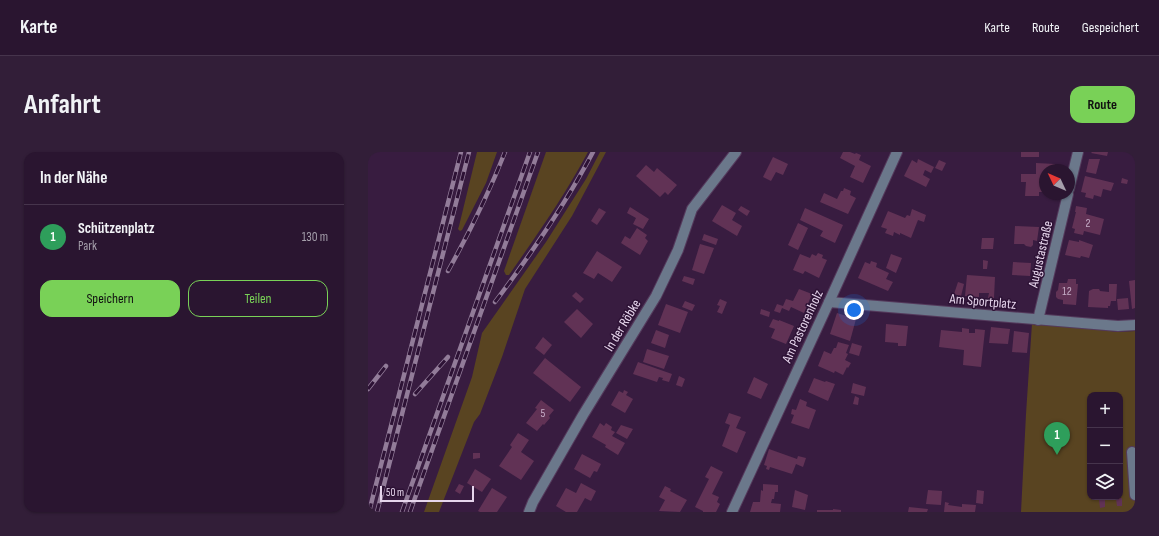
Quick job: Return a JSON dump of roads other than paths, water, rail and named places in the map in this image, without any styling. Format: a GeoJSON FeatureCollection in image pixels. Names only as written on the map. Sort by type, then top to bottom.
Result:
{"type":"FeatureCollection","features":[{"type":"Feature","properties":{"kind":"street","name":"In der Röbke"},"geometry":{"type":"LineString","coordinates":[[529,512],[533,502],[583,415],[656,296],[678,250],[692,209],[736,152]]}},
{"type":"Feature","properties":{"kind":"street","name":"Am Pastorenholz"},"geometry":{"type":"LineString","coordinates":[[732,512],[897,152]]}},
{"type":"Feature","properties":{"kind":"street"},"geometry":{"type":"LineString","coordinates":[[1075,164],[1078,152]]}},
{"type":"Feature","properties":{"kind":"street","name":"Augustastraße"},"geometry":{"type":"LineString","coordinates":[[1038,320],[1067,200]]}},
{"type":"Feature","properties":{"kind":"street","name":"Am Sportplatz"},"geometry":{"type":"LineString","coordinates":[[829,302],[1038,320],[1118,326],[1135,325]]}},
{"type":"Feature","properties":{"kind":"street"},"geometry":{"type":"LineString","coordinates":[[1132,452],[1135,495]]}},
{"type":"Feature","properties":{"kind":"railway"},"geometry":{"type":"LineString","coordinates":[[369,512],[461,152]]}},
{"type":"Feature","properties":{"kind":"railway"},"geometry":{"type":"LineString","coordinates":[[377,512],[469,152]]}},
{"type":"Feature","properties":{"kind":"railway"},"geometry":{"type":"LineString","coordinates":[[448,271],[478,213],[505,152]]}},
{"type":"Feature","properties":{"kind":"railway"},"geometry":{"type":"LineString","coordinates":[[402,512],[530,152]]}},
{"type":"Feature","properties":{"kind":"railway"},"geometry":{"type":"LineString","coordinates":[[410,512],[538,152]]}},
{"type":"Feature","properties":{"kind":"railway"},"geometry":{"type":"LineString","coordinates":[[495,302],[547,229],[593,152]]}},
{"type":"Feature","properties":{"kind":"railway"},"geometry":{"type":"LineString","coordinates":[[415,394],[448,357]]}},
{"type":"Feature","properties":{"kind":"railway"},"geometry":{"type":"LineString","coordinates":[[368,389],[386,366]]}},
{"type":"Feature","properties":{"kind":"place","name":"Schützenplatz"},"geometry":{"type":"Point","coordinates":[1057,455]}}]}
